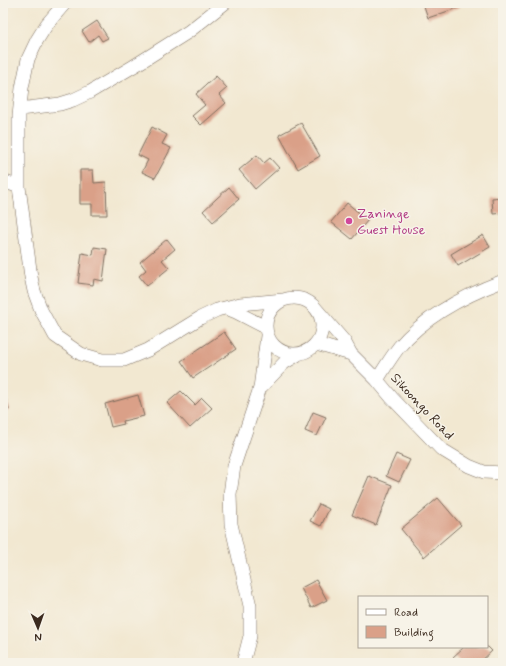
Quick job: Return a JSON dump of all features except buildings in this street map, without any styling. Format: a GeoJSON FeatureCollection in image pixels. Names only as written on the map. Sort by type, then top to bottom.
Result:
{"type":"FeatureCollection","features":[{"type":"Feature","properties":{"kind":"street"},"geometry":{"type":"LineString","coordinates":[[65,3],[47,24],[28,59],[22,88],[20,109],[19,187],[34,291],[41,310],[55,336],[81,354],[102,360],[124,360],[148,350],[200,318],[226,308],[240,304],[292,298],[302,299],[317,310],[321,318],[322,327],[320,336],[316,344],[307,351],[284,363],[260,388]]}},
{"type":"Feature","properties":{"kind":"street"},"geometry":{"type":"LineString","coordinates":[[20,109],[60,104],[90,92],[188,32],[225,3]]}},
{"type":"Feature","properties":{"kind":"street"},"geometry":{"type":"LineString","coordinates":[[3,181],[19,187]]}},
{"type":"Feature","properties":{"kind":"street"},"geometry":{"type":"LineString","coordinates":[[377,380],[399,347],[417,329],[461,300],[503,281]]}},
{"type":"Feature","properties":{"kind":"street"},"geometry":{"type":"LineString","coordinates":[[243,663],[250,636],[250,606],[231,524],[230,494],[234,466],[260,388],[266,318],[276,304],[283,300]]}},
{"type":"Feature","properties":{"kind":"street"},"geometry":{"type":"LineString","coordinates":[[226,308],[266,332],[272,345],[279,351],[297,355]]}},
{"type":"Feature","properties":{"kind":"street","name":"Sikoongo Road"},"geometry":{"type":"LineString","coordinates":[[317,310],[344,342],[351,354],[441,449],[450,456],[484,472],[503,473]]}},
{"type":"Feature","properties":{"kind":"street"},"geometry":{"type":"LineString","coordinates":[[316,344],[351,354]]}},
{"type":"Feature","properties":{"kind":"place","name":"Zaninge Guest House"},"geometry":{"type":"Point","coordinates":[349,221]}}]}
